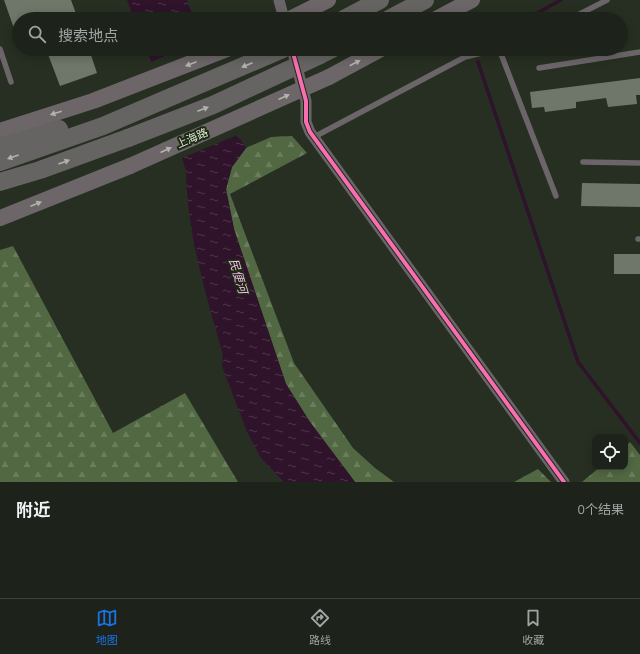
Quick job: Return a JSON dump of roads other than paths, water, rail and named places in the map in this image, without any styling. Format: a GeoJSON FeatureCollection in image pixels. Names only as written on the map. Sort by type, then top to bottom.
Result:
{"type":"FeatureCollection","features":[{"type":"Feature","properties":{"kind":"highway"},"geometry":{"type":"LineString","coordinates":[[357,12],[380,0]]}},
{"type":"Feature","properties":{"kind":"highway"},"geometry":{"type":"LineString","coordinates":[[402,12],[425,0]]}},
{"type":"Feature","properties":{"kind":"highway"},"geometry":{"type":"LineString","coordinates":[[0,147],[99,115],[180,93],[267,56]]}},
{"type":"Feature","properties":{"kind":"highway","name":"上海路"},"geometry":{"type":"LineString","coordinates":[[0,182],[40,170],[213,105],[317,56]]}},
{"type":"Feature","properties":{"kind":"highway"},"geometry":{"type":"LineString","coordinates":[[0,162],[99,115]]}},
{"type":"Feature","properties":{"kind":"highway"},"geometry":{"type":"LineString","coordinates":[[0,190],[40,170]]}},
{"type":"Feature","properties":{"kind":"main road"},"geometry":{"type":"LineString","coordinates":[[305,12],[328,0]]}},
{"type":"Feature","properties":{"kind":"main road"},"geometry":{"type":"LineString","coordinates":[[449,12],[472,0]]}},
{"type":"Feature","properties":{"kind":"main road"},"geometry":{"type":"LineString","coordinates":[[0,131],[99,115],[213,56]]}},
{"type":"Feature","properties":{"kind":"main road","name":"上海路"},"geometry":{"type":"LineString","coordinates":[[0,218],[130,166],[329,77],[368,56]]}},
{"type":"Feature","properties":{"kind":"street"},"geometry":{"type":"LineString","coordinates":[[279,0],[282,12]]}},
{"type":"Feature","properties":{"kind":"street"},"geometry":{"type":"LineString","coordinates":[[294,56],[306,101],[306,122],[314,137],[564,482]]}},
{"type":"Feature","properties":{"kind":"lane"},"geometry":{"type":"LineString","coordinates":[[584,12],[607,0]]}},
{"type":"Feature","properties":{"kind":"lane"},"geometry":{"type":"LineString","coordinates":[[0,49],[12,82]]}},
{"type":"Feature","properties":{"kind":"lane"},"geometry":{"type":"LineString","coordinates":[[628,54],[640,52]]}},
{"type":"Feature","properties":{"kind":"lane"},"geometry":{"type":"LineString","coordinates":[[314,137],[469,56]]}},
{"type":"Feature","properties":{"kind":"lane"},"geometry":{"type":"LineString","coordinates":[[502,56],[556,196]]}},
{"type":"Feature","properties":{"kind":"lane"},"geometry":{"type":"LineString","coordinates":[[539,68],[615,56]]}},
{"type":"Feature","properties":{"kind":"lane"},"geometry":{"type":"LineString","coordinates":[[583,162],[640,163]]}},
{"type":"Feature","properties":{"kind":"water"},"geometry":{"type":"Polygon","coordinates":[[[127,0],[187,0],[191,12],[131,12],[127,0]]]}},
{"type":"Feature","properties":{"kind":"water","name":"民便河"},"geometry":{"type":"Polygon","coordinates":[[[149,56],[207,56],[235,135],[241,140],[246,148],[232,167],[226,189],[234,229],[286,384],[310,422],[355,482],[284,482],[261,458],[247,432],[222,366],[223,355],[198,264],[187,195],[186,171],[149,56]]]}},
{"type":"Feature","properties":{"kind":"waterway"},"geometry":{"type":"LineString","coordinates":[[539,12],[561,0]]}},
{"type":"Feature","properties":{"kind":"waterway"},"geometry":{"type":"LineString","coordinates":[[478,62],[578,362],[640,443]]}}]}
